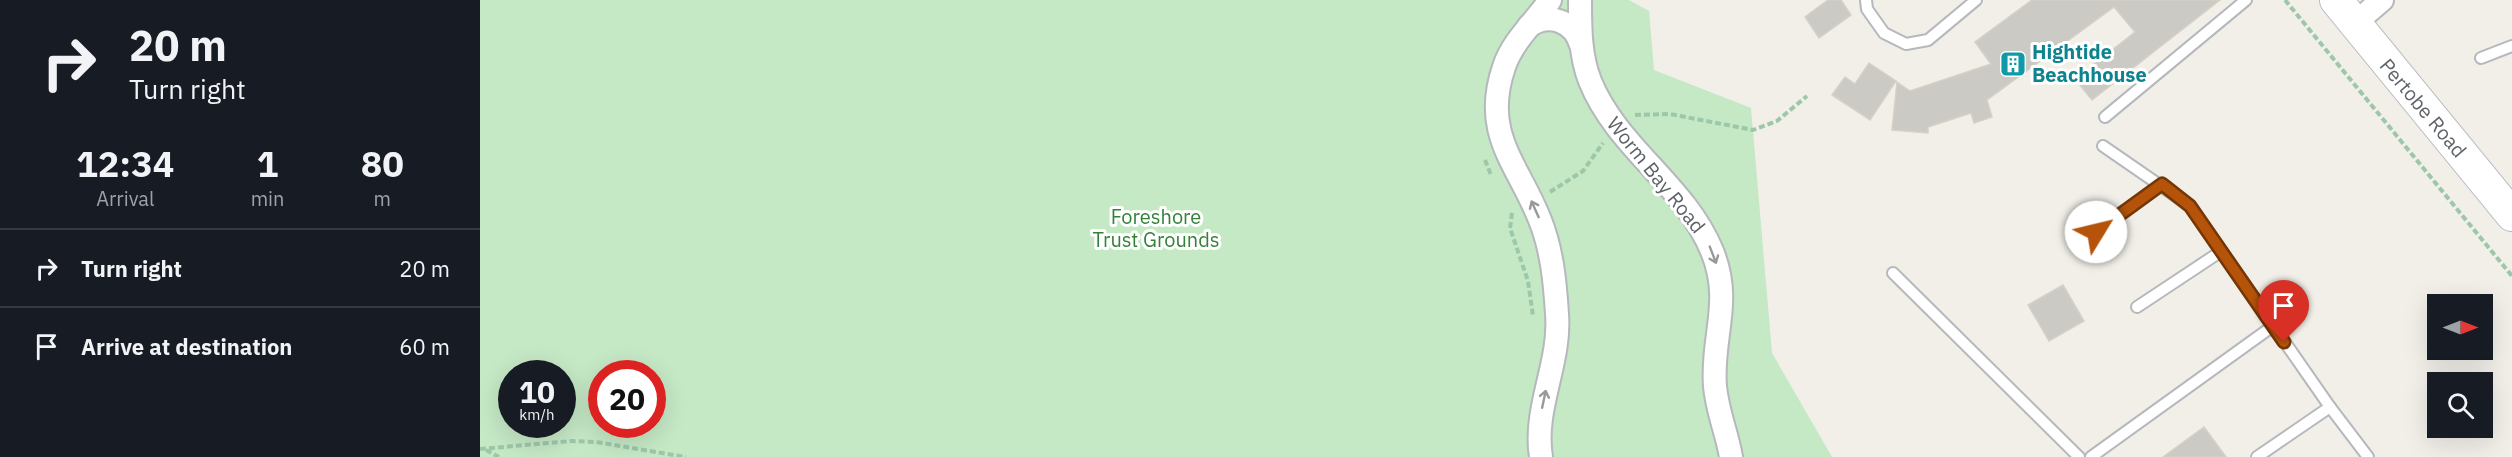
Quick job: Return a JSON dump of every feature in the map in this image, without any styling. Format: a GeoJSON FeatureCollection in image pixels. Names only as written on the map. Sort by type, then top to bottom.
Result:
{"type":"FeatureCollection","features":[{"type":"Feature","properties":{"kind":"street"},"geometry":{"type":"LineString","coordinates":[[1541,457],[1539,420],[1555,354],[1557,327],[1554,276],[1540,221],[1502,144],[1497,111],[1504,66],[1529,26],[1550,0]]}},
{"type":"Feature","properties":{"kind":"street","name":"Worm Bay Road"},"geometry":{"type":"LineString","coordinates":[[1580,0],[1582,49],[1589,80],[1605,112],[1627,141],[1688,209],[1712,251],[1719,271],[1723,302],[1714,384],[1719,414],[1731,457]]}},
{"type":"Feature","properties":{"kind":"street"},"geometry":{"type":"LineString","coordinates":[[2345,12],[2382,0]]}},
{"type":"Feature","properties":{"kind":"street","name":"Pertobe Road"},"geometry":{"type":"LineString","coordinates":[[2345,12],[2512,215]]}},
{"type":"Feature","properties":{"kind":"street"},"geometry":{"type":"LineString","coordinates":[[1529,26],[1545,20],[1565,23],[1576,33],[1582,49]]}},
{"type":"Feature","properties":{"kind":"lane"},"geometry":{"type":"LineString","coordinates":[[1866,0],[1867,9],[1884,33],[1906,44],[1928,40],[1976,0]]}},
{"type":"Feature","properties":{"kind":"lane"},"geometry":{"type":"LineString","coordinates":[[2105,117],[2246,0]]}},
{"type":"Feature","properties":{"kind":"lane"},"geometry":{"type":"LineString","coordinates":[[2481,58],[2510,51]]}},
{"type":"Feature","properties":{"kind":"lane"},"geometry":{"type":"LineString","coordinates":[[2103,146],[2162,184],[2190,206],[2220,252],[2368,457]]}},
{"type":"Feature","properties":{"kind":"lane"},"geometry":{"type":"LineString","coordinates":[[2096,232],[2162,184]]}},
{"type":"Feature","properties":{"kind":"lane"},"geometry":{"type":"LineString","coordinates":[[2137,308],[2220,252]]}},
{"type":"Feature","properties":{"kind":"lane"},"geometry":{"type":"LineString","coordinates":[[1893,273],[2079,457]]}},
{"type":"Feature","properties":{"kind":"lane"},"geometry":{"type":"LineString","coordinates":[[2091,457],[2273,326]]}},
{"type":"Feature","properties":{"kind":"lane"},"geometry":{"type":"LineString","coordinates":[[2258,457],[2330,407]]}},
{"type":"Feature","properties":{"kind":"path"},"geometry":{"type":"LineString","coordinates":[[2285,0],[2512,276]]}},
{"type":"Feature","properties":{"kind":"path"},"geometry":{"type":"LineString","coordinates":[[1512,212],[1510,228],[1528,281],[1534,320]]}},
{"type":"Feature","properties":{"kind":"path"},"geometry":{"type":"LineString","coordinates":[[483,449],[571,441],[596,442],[686,457]]}},
{"type":"Feature","properties":{"kind":"path"},"geometry":{"type":"LineString","coordinates":[[483,449],[499,457]]}},
{"type":"Feature","properties":{"kind":"green space","name":"Foreshore Trust Grounds"},"geometry":{"type":"Polygon","coordinates":[[[480,0],[1629,0],[1649,11],[1654,70],[1751,108],[1772,353],[1832,457],[480,457],[480,0]]]}},
{"type":"Feature","properties":{"kind":"building"},"geometry":{"type":"Polygon","coordinates":[[[1828,0],[1841,0],[1851,15],[1819,38],[1805,17],[1828,0]]]}},
{"type":"Feature","properties":{"kind":"building"},"geometry":{"type":"Polygon","coordinates":[[[2032,0],[2220,0],[2092,100],[2075,79],[2135,32],[2114,7],[1987,100],[1992,117],[1974,123],[1971,113],[1928,127],[1928,133],[1892,130],[1897,82],[1910,91],[1991,64],[1975,42],[2032,0]]]}},
{"type":"Feature","properties":{"kind":"building"},"geometry":{"type":"Polygon","coordinates":[[[1869,63],[1896,81],[1870,120],[1832,95],[1845,77],[1855,84],[1869,63]]]}},
{"type":"Feature","properties":{"kind":"building"},"geometry":{"type":"Polygon","coordinates":[[[2063,285],[2084,321],[2049,341],[2028,305],[2063,285]]]}},
{"type":"Feature","properties":{"kind":"building"},"geometry":{"type":"Polygon","coordinates":[[[2204,427],[2226,457],[2163,457],[2204,427]]]}},
{"type":"Feature","properties":{"kind":"place","name":"Hightide Beachhouse"},"geometry":{"type":"Point","coordinates":[2013,64]}},
{"type":"Feature","properties":{"kind":"route"},"geometry":{"type":"LineString","coordinates":[[2096,232],[2162,184],[2190,206],[2284,342]]}}]}
